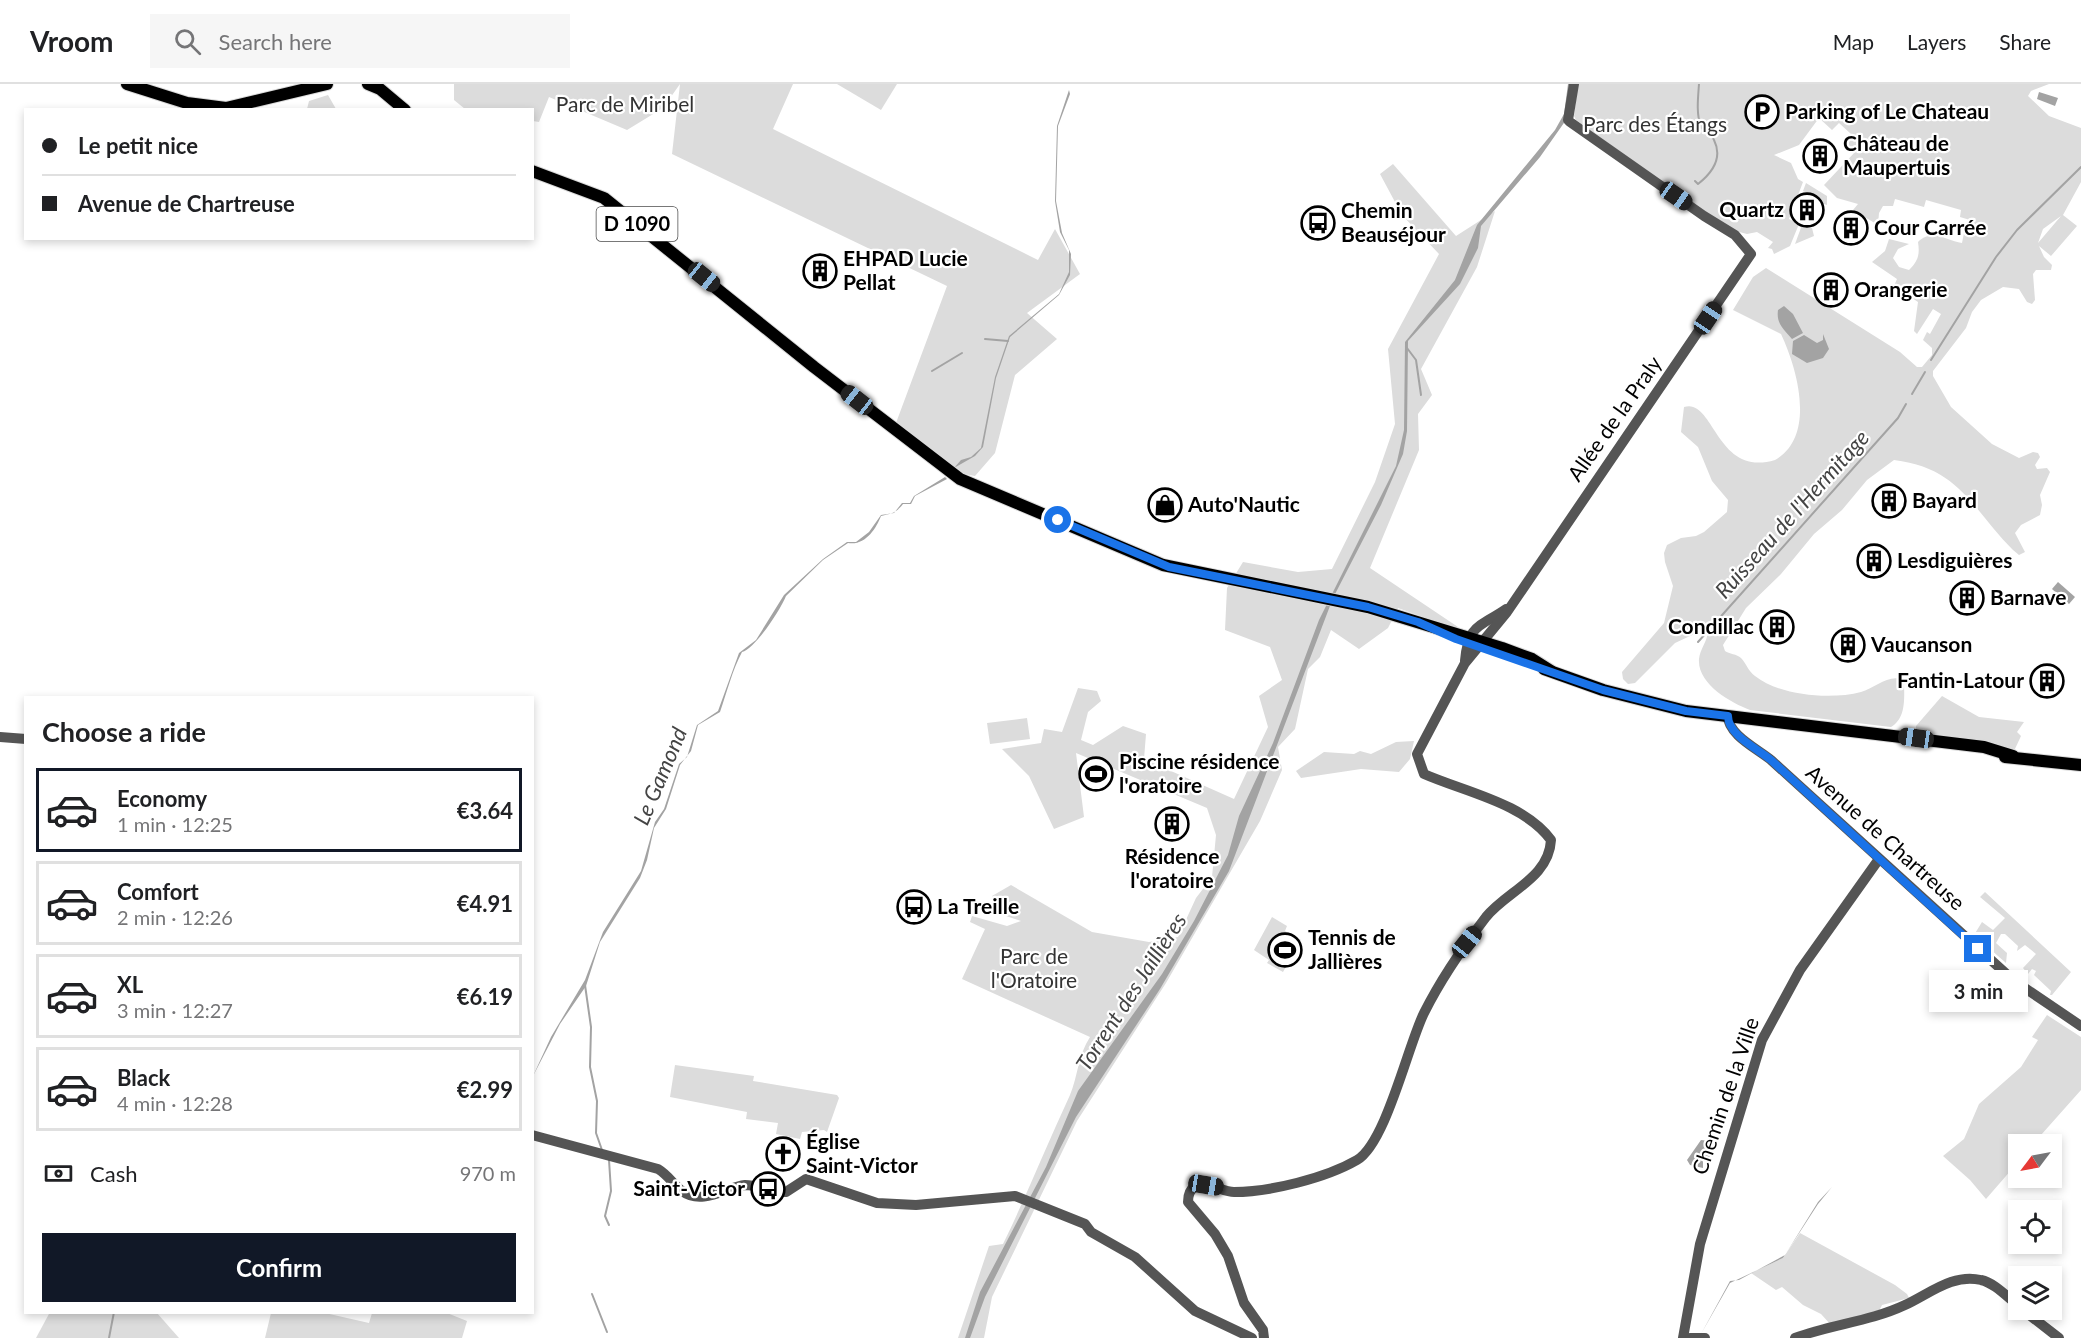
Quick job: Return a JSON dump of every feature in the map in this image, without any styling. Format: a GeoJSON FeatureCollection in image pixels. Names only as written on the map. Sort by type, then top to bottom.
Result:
{"type":"FeatureCollection","features":[{"type":"Feature","properties":{"kind":"main road"},"geometry":{"type":"LineString","coordinates":[[127,84],[187,102],[226,108],[327,84]]}},
{"type":"Feature","properties":{"kind":"main road"},"geometry":{"type":"LineString","coordinates":[[368,84],[380,89],[403,108]]}},
{"type":"Feature","properties":{"kind":"main road","name":"D 1090"},"geometry":{"type":"LineString","coordinates":[[534,172],[604,198],[960,479],[1169,567],[1386,612],[1475,642],[1603,690],[1686,711],[1833,729],[1844,734],[1875,739],[2081,765]]}},
{"type":"Feature","properties":{"kind":"street","name":"Allée de la Praly"},"geometry":{"type":"LineString","coordinates":[[1264,1338],[1263,1330],[1244,1303],[1228,1256],[1215,1234],[1188,1202],[1190,1190],[1196,1186],[1206,1185],[1231,1192],[1282,1186],[1328,1172],[1357,1160],[1365,1153],[1384,1119],[1421,1020],[1455,961],[1490,913],[1540,868],[1551,850],[1551,840],[1544,830],[1528,818],[1424,774],[1418,760],[1426,735],[1475,642],[1476,626],[1490,624],[1511,606],[1751,254],[1736,235],[1704,216],[1570,122],[1568,120],[1574,84]]}},
{"type":"Feature","properties":{"kind":"street","name":"Avenue de Chartreuse"},"geometry":{"type":"LineString","coordinates":[[1728,716],[1729,725],[1737,734],[1771,760],[2013,980],[2081,1026]]}},
{"type":"Feature","properties":{"kind":"street"},"geometry":{"type":"LineString","coordinates":[[0,737],[24,739]]}},
{"type":"Feature","properties":{"kind":"street","name":"Chemin de la Ville"},"geometry":{"type":"LineString","coordinates":[[1683,1338],[1700,1244],[1762,1040],[1800,970],[1879,859]]}},
{"type":"Feature","properties":{"kind":"street"},"geometry":{"type":"LineString","coordinates":[[534,1136],[658,1169],[669,1175],[683,1192],[709,1196],[726,1193],[742,1185],[786,1192],[806,1179],[877,1203],[916,1205],[1015,1196],[1085,1224],[1091,1232],[1135,1257],[1195,1311],[1252,1338]]}},
{"type":"Feature","properties":{"kind":"street"},"geometry":{"type":"LineString","coordinates":[[1795,1338],[1864,1321],[1908,1304],[1941,1284],[1969,1279],[1988,1283],[2008,1298]]}},
{"type":"Feature","properties":{"kind":"street"},"geometry":{"type":"LineString","coordinates":[[2036,1320],[2059,1338]]}},
{"type":"Feature","properties":{"kind":"street"},"geometry":{"type":"LineString","coordinates":[[1690,1338],[1705,1338]]}},
{"type":"Feature","properties":{"kind":"green space","name":"Parc de Miribel"},"geometry":{"type":"Polygon","coordinates":[[[454,84],[680,84],[663,108],[627,130],[549,97],[539,122],[534,121],[534,108],[464,108],[454,100],[454,84]]]}},
{"type":"Feature","properties":{"kind":"green space"},"geometry":{"type":"Polygon","coordinates":[[[680,84],[793,84],[773,129],[1038,260],[1055,229],[1080,274],[1027,313],[1057,339],[1015,375],[995,453],[975,476],[941,470],[893,431],[947,286],[672,154],[680,84]]]}},
{"type":"Feature","properties":{"kind":"green space"},"geometry":{"type":"Polygon","coordinates":[[[837,84],[897,84],[881,110],[837,84]]]}},
{"type":"Feature","properties":{"kind":"green space","name":"Parc des Étangs"},"geometry":{"type":"Polygon","coordinates":[[[1578,84],[2049,84],[2031,91],[2028,96],[2049,116],[2081,128],[2081,182],[2063,215],[2077,226],[2051,256],[2039,246],[2044,257],[2052,265],[2051,270],[2036,270],[2033,274],[2035,300],[2032,304],[2027,302],[2019,289],[2003,287],[1981,300],[1972,312],[1966,328],[1933,371],[1933,376],[1951,407],[1992,444],[2019,458],[2033,452],[2038,453],[2040,457],[2035,465],[2037,469],[2047,468],[2050,472],[2040,495],[2042,505],[2040,515],[2021,525],[2015,533],[2025,552],[2019,555],[2013,550],[1950,481],[1916,464],[1894,460],[1867,480],[1842,510],[1814,534],[1781,574],[1746,608],[1723,645],[1725,651],[1741,658],[1755,676],[1766,683],[1806,695],[1849,694],[1861,692],[1893,678],[1904,680],[1902,712],[1900,718],[1891,727],[1750,710],[1734,703],[1703,677],[1699,659],[1708,632],[1703,630],[1675,643],[1635,683],[1628,684],[1623,679],[1622,672],[1664,623],[1673,586],[1665,562],[1664,553],[1667,545],[1681,538],[1696,536],[1704,532],[1727,512],[1728,500],[1712,481],[1698,447],[1681,432],[1684,407],[1694,407],[1703,414],[1728,449],[1740,458],[1755,462],[1775,460],[1788,449],[1796,435],[1800,419],[1800,401],[1793,365],[1781,334],[1733,310],[1753,277],[1766,268],[1900,352],[1917,367],[1922,367],[1932,355],[1932,348],[1923,340],[1927,332],[1930,334],[1941,314],[1933,309],[1917,334],[1914,331],[1918,302],[1894,286],[1897,279],[1872,262],[1885,251],[1889,239],[1909,244],[1898,249],[1893,258],[1899,267],[1909,270],[1918,258],[1918,242],[1929,236],[1940,236],[1962,243],[1965,228],[1970,220],[1960,217],[1961,210],[1926,200],[1924,207],[1895,199],[1893,206],[1883,206],[1879,213],[1878,225],[1853,210],[1858,204],[1837,198],[1824,185],[1855,152],[1845,142],[1851,134],[1839,123],[1832,130],[1819,118],[1799,145],[1774,155],[1791,163],[1798,179],[1803,182],[1789,219],[1799,224],[1790,246],[1774,254],[1772,249],[1768,248],[1773,242],[1757,232],[1747,234],[1728,229],[1576,120],[1574,116],[1578,84]],[[2061,216],[2043,229],[2038,243],[2061,216]]]}},
{"type":"Feature","properties":{"kind":"green space"},"geometry":{"type":"Polygon","coordinates":[[[328,95],[335,108],[307,108],[309,101],[328,95]]]}},
{"type":"Feature","properties":{"kind":"green space","name":"Parc de l'Oratoire"},"geometry":{"type":"Polygon","coordinates":[[[1393,164],[1456,236],[1495,211],[1477,267],[1421,369],[1432,395],[1418,414],[1419,450],[1370,568],[1458,627],[1456,629],[1398,608],[1388,628],[1359,649],[1331,630],[1320,657],[1308,669],[1295,729],[1278,747],[1282,770],[1260,821],[1166,983],[1077,1121],[992,1297],[984,1338],[958,1338],[989,1246],[1003,1244],[1073,1088],[1083,1051],[1090,1037],[962,979],[985,929],[970,922],[972,916],[1007,926],[1021,921],[1006,916],[992,896],[1011,885],[1092,932],[1149,942],[1178,937],[1196,898],[1212,877],[1216,835],[1207,808],[1076,753],[1084,817],[1054,829],[1029,776],[1002,749],[1041,743],[1044,729],[1062,732],[1078,688],[1097,691],[1101,701],[1088,712],[1081,740],[1093,745],[1123,726],[1146,734],[1144,759],[1234,799],[1268,727],[1259,696],[1282,680],[1270,647],[1225,630],[1227,588],[1243,562],[1298,572],[1332,569],[1375,482],[1395,424],[1388,349],[1439,254],[1402,215],[1380,174],[1393,164]]]}},
{"type":"Feature","properties":{"kind":"green space"},"geometry":{"type":"Polygon","coordinates":[[[1806,183],[1827,196],[1827,205],[1806,198],[1807,193],[1803,191],[1806,183]]]}},
{"type":"Feature","properties":{"kind":"green space"},"geometry":{"type":"Polygon","coordinates":[[[1802,225],[1812,228],[1814,236],[1795,244],[1802,225]]]}},
{"type":"Feature","properties":{"kind":"green space"},"geometry":{"type":"Polygon","coordinates":[[[1942,696],[1979,717],[2024,722],[2017,732],[2021,736],[2014,751],[1994,743],[1916,733],[1916,726],[1942,696]]]}},
{"type":"Feature","properties":{"kind":"green space"},"geometry":{"type":"Polygon","coordinates":[[[1027,718],[1030,739],[990,744],[987,723],[1027,718]]]}},
{"type":"Feature","properties":{"kind":"green space"},"geometry":{"type":"Polygon","coordinates":[[[1414,741],[1410,759],[1399,772],[1361,769],[1301,778],[1296,771],[1324,752],[1354,754],[1360,751],[1371,754],[1396,742],[1414,741]]]}},
{"type":"Feature","properties":{"kind":"green space"},"geometry":{"type":"Polygon","coordinates":[[[1985,892],[2071,972],[2052,995],[2050,995],[2051,991],[2034,975],[2036,971],[2032,969],[2028,974],[2023,968],[2036,954],[2025,945],[2017,951],[2018,946],[2005,934],[2001,934],[1996,943],[2007,953],[2006,963],[1974,935],[1982,922],[1993,930],[2005,918],[1980,897],[1985,892]]]}},
{"type":"Feature","properties":{"kind":"green space"},"geometry":{"type":"Polygon","coordinates":[[[1272,917],[1287,926],[1285,931],[1301,940],[1283,972],[1267,963],[1269,960],[1254,950],[1272,917]]]}},
{"type":"Feature","properties":{"kind":"green space"},"geometry":{"type":"Polygon","coordinates":[[[2047,1015],[2081,1037],[2081,1090],[2042,1134],[2008,1134],[2008,1174],[1986,1199],[1970,1180],[1943,1156],[1964,1139],[1979,1104],[2021,1067],[2038,1040],[2032,1037],[2047,1015]]]}},
{"type":"Feature","properties":{"kind":"green space"},"geometry":{"type":"Polygon","coordinates":[[[675,1065],[754,1076],[753,1081],[837,1095],[839,1098],[827,1132],[824,1130],[802,1132],[800,1139],[776,1134],[778,1123],[746,1119],[747,1112],[670,1097],[675,1065]]]}},
{"type":"Feature","properties":{"kind":"green space"},"geometry":{"type":"Polygon","coordinates":[[[1800,1233],[1895,1285],[1909,1298],[1882,1305],[1878,1313],[1831,1325],[1821,1314],[1803,1305],[1782,1287],[1776,1290],[1751,1273],[1783,1258],[1800,1233]]]}},
{"type":"Feature","properties":{"kind":"green space"},"geometry":{"type":"Polygon","coordinates":[[[49,1314],[158,1314],[179,1338],[36,1338],[49,1314]]]}},
{"type":"Feature","properties":{"kind":"green space"},"geometry":{"type":"Polygon","coordinates":[[[271,1314],[329,1314],[369,1323],[372,1314],[450,1314],[467,1321],[462,1338],[265,1338],[271,1314]]]}},
{"type":"Feature","properties":{"kind":"shaded area"},"geometry":{"type":"Polygon","coordinates":[[[1568,84],[1571,84],[1566,120],[1540,157],[1481,226],[1478,248],[1460,284],[1408,341],[1407,431],[1403,454],[1381,505],[1333,598],[1229,871],[1160,989],[1076,1117],[985,1297],[970,1338],[965,1338],[980,1292],[1046,1167],[1078,1091],[1162,974],[1194,921],[1228,855],[1239,816],[1273,743],[1319,620],[1396,466],[1404,430],[1405,342],[1455,280],[1477,225],[1555,130],[1564,114],[1568,84]]]}},
{"type":"Feature","properties":{"kind":"shaded area"},"geometry":{"type":"Polygon","coordinates":[[[1069,90],[1070,94],[1058,126],[1056,201],[1062,233],[1071,254],[1070,275],[1059,295],[1010,337],[996,378],[983,447],[975,456],[954,468],[961,460],[971,457],[981,448],[995,377],[1009,336],[1059,294],[1069,272],[1069,250],[1060,232],[1055,201],[1057,126],[1069,90]]]}},
{"type":"Feature","properties":{"kind":"shaded area"},"geometry":{"type":"Polygon","coordinates":[[[2039,92],[2058,98],[2055,106],[2037,99],[2039,92]]]}},
{"type":"Feature","properties":{"kind":"shaded area"},"geometry":{"type":"Polygon","coordinates":[[[1784,306],[1793,314],[1803,333],[1792,339],[1778,319],[1778,310],[1784,306]]]}},
{"type":"Feature","properties":{"kind":"shaded area"},"geometry":{"type":"Polygon","coordinates":[[[1823,334],[1829,349],[1823,358],[1807,363],[1792,354],[1793,341],[1804,335],[1817,343],[1823,340],[1823,334]]]}},
{"type":"Feature","properties":{"kind":"shaded area"},"geometry":{"type":"Polygon","coordinates":[[[945,477],[947,479],[915,496],[911,504],[903,504],[895,512],[902,503],[910,503],[914,496],[945,477]]]}},
{"type":"Feature","properties":{"kind":"shaded area"},"geometry":{"type":"Polygon","coordinates":[[[891,514],[881,516],[873,531],[865,539],[860,542],[848,543],[823,560],[786,596],[773,619],[754,644],[742,652],[732,674],[720,712],[698,725],[691,751],[687,755],[697,725],[718,711],[739,653],[756,640],[784,595],[823,559],[847,542],[856,542],[869,532],[881,515],[891,514]]]}},
{"type":"Feature","properties":{"kind":"shaded area"},"geometry":{"type":"Polygon","coordinates":[[[2058,582],[2075,597],[2069,604],[2052,589],[2058,582]]]}},
{"type":"Feature","properties":{"kind":"shaded area"},"geometry":{"type":"Polygon","coordinates":[[[685,759],[680,765],[666,809],[654,828],[647,860],[640,878],[600,942],[586,986],[560,1024],[534,1074],[551,1037],[585,980],[603,932],[641,871],[655,822],[664,809],[679,764],[685,759]]]}},
{"type":"Feature","properties":{"kind":"shaded area"},"geometry":{"type":"Polygon","coordinates":[[[1701,1140],[1710,1141],[1714,1146],[1709,1158],[1703,1161],[1703,1168],[1690,1165],[1687,1160],[1701,1140]]]}},
{"type":"Feature","properties":{"kind":"shaded area"},"geometry":{"type":"Polygon","coordinates":[[[1832,1187],[1818,1204],[1786,1253],[1818,1202],[1832,1187]]]}},
{"type":"Feature","properties":{"kind":"shaded area"},"geometry":{"type":"Polygon","coordinates":[[[1785,1255],[1783,1258],[1756,1271],[1785,1255]]]}},
{"type":"Feature","properties":{"kind":"shaded area"},"geometry":{"type":"Polygon","coordinates":[[[1736,1280],[1730,1283],[1701,1334],[1730,1281],[1736,1280]]]}},
{"type":"Feature","properties":{"kind":"waterway"},"geometry":{"type":"LineString","coordinates":[[1695,181],[1698,184],[1708,175],[1717,159],[1713,138],[1702,129],[1699,122],[1699,84]]}},
{"type":"Feature","properties":{"kind":"waterway","name":"Ruisseau de l'Hermitage"},"geometry":{"type":"LineString","coordinates":[[1931,360],[1996,257],[2017,230],[2081,167]]}},
{"type":"Feature","properties":{"kind":"waterway"},"geometry":{"type":"LineString","coordinates":[[985,339],[1008,341]]}},
{"type":"Feature","properties":{"kind":"waterway"},"geometry":{"type":"LineString","coordinates":[[1407,348],[1416,360],[1421,395]]}},
{"type":"Feature","properties":{"kind":"waterway"},"geometry":{"type":"LineString","coordinates":[[932,371],[962,353]]}},
{"type":"Feature","properties":{"kind":"waterway","name":"Ruisseau de l'Hermitage"},"geometry":{"type":"LineString","coordinates":[[1912,394],[1925,372]]}},
{"type":"Feature","properties":{"kind":"waterway","name":"Ruisseau de l'Hermitage"},"geometry":{"type":"LineString","coordinates":[[1698,642],[1898,418],[1906,404]]}},
{"type":"Feature","properties":{"kind":"waterway"},"geometry":{"type":"LineString","coordinates":[[585,985],[591,1027],[590,1067],[597,1101],[596,1133],[602,1150]]}},
{"type":"Feature","properties":{"kind":"waterway"},"geometry":{"type":"LineString","coordinates":[[609,1160],[611,1191],[605,1216],[609,1225]]}},
{"type":"Feature","properties":{"kind":"waterway"},"geometry":{"type":"LineString","coordinates":[[592,1294],[607,1332]]}},
{"type":"Feature","properties":{"kind":"waterway"},"geometry":{"type":"LineString","coordinates":[[109,1338],[114,1314]]}},
{"type":"Feature","properties":{"kind":"place","name":"Parking of Le Chateau"},"geometry":{"type":"Point","coordinates":[1762,112]}},
{"type":"Feature","properties":{"kind":"place","name":"Château de Maupertuis"},"geometry":{"type":"Point","coordinates":[1820,156]}},
{"type":"Feature","properties":{"kind":"place","name":"Quartz"},"geometry":{"type":"Point","coordinates":[1807,210]}},
{"type":"Feature","properties":{"kind":"place","name":"Chemin Beauséjour"},"geometry":{"type":"Point","coordinates":[1318,223]}},
{"type":"Feature","properties":{"kind":"place","name":"Cour Carrée"},"geometry":{"type":"Point","coordinates":[1851,228]}},
{"type":"Feature","properties":{"kind":"place","name":"EHPAD Lucie Pellat"},"geometry":{"type":"Point","coordinates":[820,271]}},
{"type":"Feature","properties":{"kind":"place","name":"Orangerie"},"geometry":{"type":"Point","coordinates":[1831,290]}},
{"type":"Feature","properties":{"kind":"place","name":"Bayard"},"geometry":{"type":"Point","coordinates":[1889,501]}},
{"type":"Feature","properties":{"kind":"place","name":"Auto'Nautic"},"geometry":{"type":"Point","coordinates":[1165,505]}},
{"type":"Feature","properties":{"kind":"place","name":"Lesdiguières"},"geometry":{"type":"Point","coordinates":[1874,561]}},
{"type":"Feature","properties":{"kind":"place","name":"Barnave"},"geometry":{"type":"Point","coordinates":[1967,598]}},
{"type":"Feature","properties":{"kind":"place","name":"Condillac"},"geometry":{"type":"Point","coordinates":[1777,627]}},
{"type":"Feature","properties":{"kind":"place","name":"Vaucanson"},"geometry":{"type":"Point","coordinates":[1848,645]}},
{"type":"Feature","properties":{"kind":"place","name":"Fantin-Latour"},"geometry":{"type":"Point","coordinates":[2047,681]}},
{"type":"Feature","properties":{"kind":"place","name":"Piscine résidence l'oratoire"},"geometry":{"type":"Point","coordinates":[1096,774]}},
{"type":"Feature","properties":{"kind":"place","name":"Résidence l'oratoire"},"geometry":{"type":"Point","coordinates":[1172,824]}},
{"type":"Feature","properties":{"kind":"place","name":"La Treille"},"geometry":{"type":"Point","coordinates":[914,907]}},
{"type":"Feature","properties":{"kind":"place","name":"Tennis de Jallières"},"geometry":{"type":"Point","coordinates":[1285,950]}},
{"type":"Feature","properties":{"kind":"place","name":"Église Saint-Victor"},"geometry":{"type":"Point","coordinates":[783,1154]}},
{"type":"Feature","properties":{"kind":"place","name":"Saint-Victor"},"geometry":{"type":"Point","coordinates":[768,1189]}},
{"type":"Feature","properties":{"kind":"route"},"geometry":{"type":"LineString","coordinates":[[1058,520],[1169,567],[1368,607],[1418,622],[1456,639],[1551,670],[1603,690],[1686,711],[1728,716],[1729,725],[1737,734],[1771,760],[1978,949]]}},
{"type":"Feature","properties":{"kind":"water label","name":"Le Gamond"},"geometry":{"type":"Point","coordinates":[660,776]}},
{"type":"Feature","properties":{"kind":"water label","name":"Torrent des Jaillières"},"geometry":{"type":"Point","coordinates":[1131,992]}}]}
